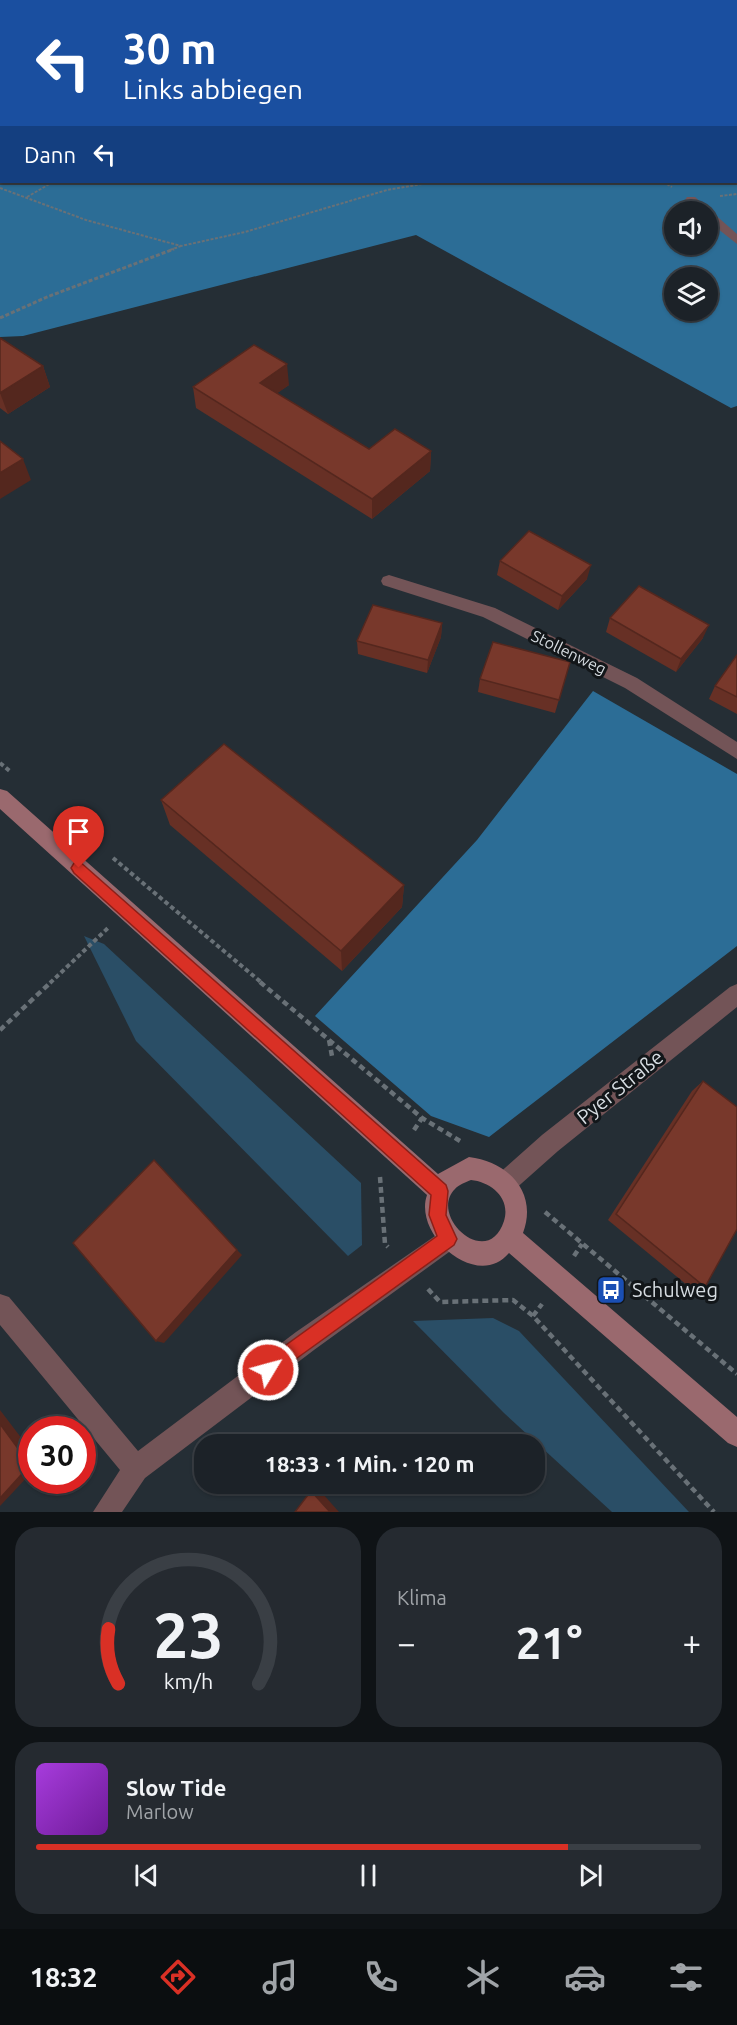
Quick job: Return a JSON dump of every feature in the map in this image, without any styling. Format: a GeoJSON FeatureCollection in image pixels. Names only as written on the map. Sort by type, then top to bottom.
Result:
{"type":"FeatureCollection","features":[{"type":"Feature","properties":{"kind":"street"},"geometry":{"type":"LineString","coordinates":[[718,224],[737,240]]}},
{"type":"Feature","properties":{"kind":"street","name":"Stollenweg"},"geometry":{"type":"LineString","coordinates":[[389,581],[499,617],[631,683],[737,751]]}},
{"type":"Feature","properties":{"kind":"street"},"geometry":{"type":"LineString","coordinates":[[0,798],[440,1191]]}},
{"type":"Feature","properties":{"kind":"street","name":"Pyer Straße"},"geometry":{"type":"LineString","coordinates":[[505,1182],[550,1143],[737,994]]}},
{"type":"Feature","properties":{"kind":"street"},"geometry":{"type":"LineString","coordinates":[[469,1168],[482,1168],[494,1173],[505,1182],[512,1192],[516,1215],[509,1237],[491,1251],[480,1254],[457,1247],[448,1239],[437,1215],[440,1191],[447,1180],[457,1172],[469,1168]]}},
{"type":"Feature","properties":{"kind":"street"},"geometry":{"type":"LineString","coordinates":[[509,1237],[737,1434]]}},
{"type":"Feature","properties":{"kind":"street"},"geometry":{"type":"LineString","coordinates":[[106,1512],[136,1469],[305,1341],[448,1239]]}},
{"type":"Feature","properties":{"kind":"street"},"geometry":{"type":"LineString","coordinates":[[0,1306],[136,1469]]}},
{"type":"Feature","properties":{"kind":"path"},"geometry":{"type":"LineString","coordinates":[[26,198],[51,183]]}},
{"type":"Feature","properties":{"kind":"path"},"geometry":{"type":"LineString","coordinates":[[0,318],[47,297],[181,246],[245,232],[387,190],[428,183]]}},
{"type":"Feature","properties":{"kind":"path"},"geometry":{"type":"LineString","coordinates":[[0,188],[86,220],[181,246]]}},
{"type":"Feature","properties":{"kind":"path"},"geometry":{"type":"LineString","coordinates":[[0,763],[18,778]]}},
{"type":"Feature","properties":{"kind":"path"},"geometry":{"type":"LineString","coordinates":[[110,855],[422,1118],[462,1143]]}},
{"type":"Feature","properties":{"kind":"path"},"geometry":{"type":"LineString","coordinates":[[0,1030],[126,910]]}},
{"type":"Feature","properties":{"kind":"path"},"geometry":{"type":"LineString","coordinates":[[380,1173],[385,1244],[440,1302],[513,1300],[533,1316],[714,1512]]}},
{"type":"Feature","properties":{"kind":"path"},"geometry":{"type":"LineString","coordinates":[[540,1208],[737,1374]]}},
{"type":"Feature","properties":{"kind":"shaded area"},"geometry":{"type":"Polygon","coordinates":[[[0,183],[737,183],[737,406],[731,408],[416,235],[23,336],[0,337],[0,183]]]}},
{"type":"Feature","properties":{"kind":"shaded area"},"geometry":{"type":"Polygon","coordinates":[[[593,691],[737,774],[737,946],[489,1137],[431,1116],[315,1016],[477,840],[593,691]]]}},
{"type":"Feature","properties":{"kind":"shaded area"},"geometry":{"type":"Polygon","coordinates":[[[84,936],[104,944],[361,1183],[362,1245],[348,1256],[136,1041],[84,936]]]}},
{"type":"Feature","properties":{"kind":"shaded area"},"geometry":{"type":"Polygon","coordinates":[[[493,1318],[519,1331],[689,1512],[612,1512],[545,1451],[545,1434],[527,1434],[413,1321],[493,1318]]]}},
{"type":"Feature","properties":{"kind":"building"},"geometry":{"type":"Polygon","coordinates":[[[0,338],[43,366],[0,393],[0,338]]]}},
{"type":"Feature","properties":{"kind":"building"},"geometry":{"type":"Polygon","coordinates":[[[254,345],[287,364],[260,383],[369,449],[395,429],[431,451],[372,499],[193,387],[254,345]]]}},
{"type":"Feature","properties":{"kind":"building"},"geometry":{"type":"Polygon","coordinates":[[[0,441],[23,459],[0,473],[0,441]]]}},
{"type":"Feature","properties":{"kind":"building"},"geometry":{"type":"Polygon","coordinates":[[[529,531],[591,565],[562,596],[500,561],[529,531]]]}},
{"type":"Feature","properties":{"kind":"building"},"geometry":{"type":"Polygon","coordinates":[[[639,586],[709,625],[681,659],[610,618],[639,586]]]}},
{"type":"Feature","properties":{"kind":"building"},"geometry":{"type":"Polygon","coordinates":[[[373,605],[442,623],[428,660],[357,641],[373,605]]]}},
{"type":"Feature","properties":{"kind":"building"},"geometry":{"type":"Polygon","coordinates":[[[493,642],[570,662],[559,700],[480,679],[493,642]]]}},
{"type":"Feature","properties":{"kind":"building"},"geometry":{"type":"Polygon","coordinates":[[[737,655],[737,697],[715,686],[737,655]]]}},
{"type":"Feature","properties":{"kind":"building"},"geometry":{"type":"Polygon","coordinates":[[[224,744],[404,885],[341,951],[161,800],[224,744]]]}},
{"type":"Feature","properties":{"kind":"building"},"geometry":{"type":"Polygon","coordinates":[[[703,1081],[737,1107],[737,1229],[705,1287],[616,1214],[703,1081]]]}},
{"type":"Feature","properties":{"kind":"building"},"geometry":{"type":"Polygon","coordinates":[[[154,1160],[237,1250],[156,1341],[73,1243],[154,1160]]]}},
{"type":"Feature","properties":{"kind":"building"},"geometry":{"type":"Polygon","coordinates":[[[0,1424],[18,1449],[18,1478],[0,1498],[0,1424]]]}},
{"type":"Feature","properties":{"kind":"building"},"geometry":{"type":"Polygon","coordinates":[[[309,1494],[314,1494],[330,1512],[295,1512],[309,1494]]]}},
{"type":"Feature","properties":{"kind":"place","name":"Schulweg"},"geometry":{"type":"Point","coordinates":[611,1290]}},
{"type":"Feature","properties":{"kind":"route"},"geometry":{"type":"LineString","coordinates":[[79,868],[440,1191],[437,1215],[448,1239],[268,1370]]}}]}
